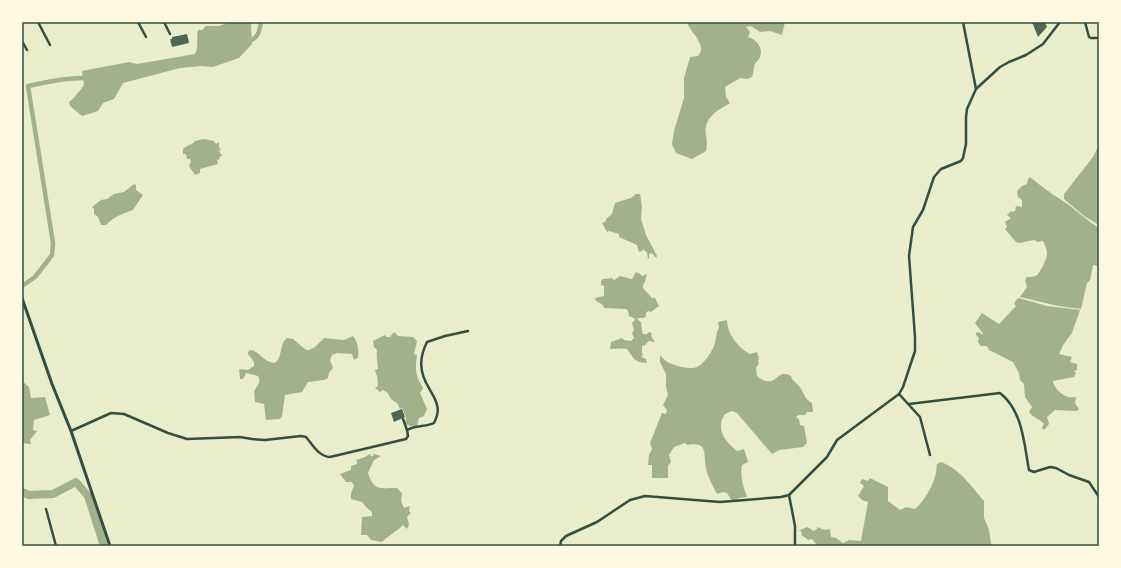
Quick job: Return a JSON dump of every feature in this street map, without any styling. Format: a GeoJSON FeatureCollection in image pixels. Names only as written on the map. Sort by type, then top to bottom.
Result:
{"type":"FeatureCollection","features":[{"type":"Feature","properties":{"kind":"street"},"geometry":{"type":"LineString","coordinates":[[38,22],[50,45]]}},
{"type":"Feature","properties":{"kind":"street"},"geometry":{"type":"LineString","coordinates":[[138,22],[146,37]]}},
{"type":"Feature","properties":{"kind":"street"},"geometry":{"type":"LineString","coordinates":[[164,22],[170,34]]}},
{"type":"Feature","properties":{"kind":"street"},"geometry":{"type":"LineString","coordinates":[[963,22],[976,89]]}},
{"type":"Feature","properties":{"kind":"street"},"geometry":{"type":"LineString","coordinates":[[560,546],[561,541],[566,536],[596,522],[630,500],[645,496],[720,502],[789,495],[827,457],[837,440],[899,394],[903,387],[915,351],[909,256],[912,227],[923,210],[934,176],[941,169],[961,161],[963,158],[966,144],[967,109],[976,89],[1000,67],[1030,53],[1043,44],[1060,22]]}},
{"type":"Feature","properties":{"kind":"street"},"geometry":{"type":"LineString","coordinates":[[1085,22],[1089,37],[1099,38]]}},
{"type":"Feature","properties":{"kind":"street"},"geometry":{"type":"LineString","coordinates":[[22,41],[27,50]]}},
{"type":"Feature","properties":{"kind":"street"},"geometry":{"type":"LineString","coordinates":[[22,298],[52,384],[71,431],[110,546]]}},
{"type":"Feature","properties":{"kind":"street"},"geometry":{"type":"LineString","coordinates":[[407,430],[434,423],[438,413],[438,405],[425,382],[421,369],[422,352],[427,342],[468,331]]}},
{"type":"Feature","properties":{"kind":"street"},"geometry":{"type":"LineString","coordinates":[[909,404],[1000,393],[1009,401],[1017,415],[1029,470],[1034,472],[1050,467],[1056,468],[1069,475],[1089,482],[1099,497]]}},
{"type":"Feature","properties":{"kind":"street"},"geometry":{"type":"LineString","coordinates":[[899,394],[920,417],[930,455]]}},
{"type":"Feature","properties":{"kind":"street"},"geometry":{"type":"LineString","coordinates":[[71,431],[111,413],[124,414],[168,433],[187,439],[240,437],[252,440],[265,440],[301,436],[306,437],[318,452],[324,457],[330,457],[406,439],[408,436],[403,419]]}},
{"type":"Feature","properties":{"kind":"street"},"geometry":{"type":"LineString","coordinates":[[789,495],[795,526],[795,546]]}},
{"type":"Feature","properties":{"kind":"street"},"geometry":{"type":"LineString","coordinates":[[46,509],[56,546]]}},
{"type":"Feature","properties":{"kind":"shaded area"},"geometry":{"type":"Polygon","coordinates":[[[231,22],[252,22],[252,44],[239,58],[213,67],[201,66],[180,68],[123,83],[114,99],[103,103],[98,111],[82,116],[70,106],[69,102],[84,85],[82,71],[129,62],[137,64],[195,54],[197,48],[198,30],[202,30],[206,26],[219,26],[231,22]]]}},
{"type":"Feature","properties":{"kind":"shaded area"},"geometry":{"type":"Polygon","coordinates":[[[687,22],[785,22],[782,35],[770,31],[760,32],[751,26],[746,27],[750,32],[748,37],[757,42],[761,52],[759,59],[755,63],[752,77],[747,79],[740,78],[725,87],[726,97],[730,103],[712,115],[709,119],[706,129],[706,151],[692,159],[676,153],[672,144],[674,131],[684,98],[684,78],[690,57],[698,56],[701,52],[700,43],[687,22]]]}},
{"type":"Feature","properties":{"kind":"shaded area"},"geometry":{"type":"Polygon","coordinates":[[[204,139],[214,141],[216,144],[219,142],[219,148],[221,149],[219,151],[222,156],[217,160],[218,164],[200,169],[200,173],[195,175],[189,166],[191,161],[190,159],[187,159],[186,154],[183,154],[183,149],[195,141],[204,139]]]}},
{"type":"Feature","properties":{"kind":"shaded area"},"geometry":{"type":"Polygon","coordinates":[[[1099,145],[1099,225],[1084,216],[1064,199],[1064,194],[1093,157],[1099,145]]]}},
{"type":"Feature","properties":{"kind":"shaded area"},"geometry":{"type":"Polygon","coordinates":[[[1030,177],[1099,228],[1099,266],[1093,265],[1081,309],[1058,306],[1020,297],[1027,287],[1025,280],[1027,277],[1035,276],[1039,273],[1047,256],[1043,241],[1038,242],[1034,240],[1019,243],[1016,242],[1005,229],[1007,227],[1005,222],[1011,218],[1007,215],[1011,211],[1014,212],[1017,206],[1022,207],[1022,200],[1018,197],[1017,191],[1022,186],[1027,184],[1030,177]]]}},
{"type":"Feature","properties":{"kind":"shaded area"},"geometry":{"type":"Polygon","coordinates":[[[134,184],[136,185],[136,190],[143,195],[133,210],[118,216],[106,225],[101,225],[98,217],[94,214],[94,209],[92,207],[101,200],[107,199],[114,194],[124,192],[134,184]]]}},
{"type":"Feature","properties":{"kind":"shaded area"},"geometry":{"type":"Polygon","coordinates":[[[636,194],[640,194],[642,206],[641,219],[646,235],[657,256],[656,258],[652,253],[649,254],[648,259],[647,253],[643,249],[639,252],[637,245],[619,237],[619,234],[609,231],[607,232],[602,223],[612,214],[615,203],[631,198],[636,194]]]}},
{"type":"Feature","properties":{"kind":"shaded area"},"geometry":{"type":"Polygon","coordinates":[[[636,272],[642,276],[647,274],[643,288],[652,298],[655,298],[659,306],[651,312],[648,311],[644,318],[637,318],[641,322],[643,334],[647,334],[649,332],[652,333],[651,336],[655,342],[649,341],[642,346],[643,355],[641,357],[646,359],[647,363],[639,362],[634,359],[627,349],[610,349],[611,342],[622,338],[624,340],[631,341],[634,338],[632,333],[634,330],[632,323],[635,320],[629,316],[626,309],[604,308],[603,305],[596,301],[595,298],[604,296],[604,286],[601,285],[601,281],[603,279],[612,278],[614,280],[620,276],[632,279],[636,272]]]}},
{"type":"Feature","properties":{"kind":"shaded area"},"geometry":{"type":"Polygon","coordinates":[[[1019,298],[1047,306],[1080,310],[1072,333],[1063,345],[1059,354],[1072,357],[1070,362],[1077,364],[1077,370],[1074,371],[1076,373],[1074,377],[1053,381],[1061,393],[1066,396],[1076,397],[1075,403],[1079,409],[1077,411],[1055,410],[1047,417],[1049,424],[1044,430],[1042,428],[1044,424],[1032,416],[1029,412],[1032,407],[1025,397],[1024,384],[1020,380],[1019,373],[1013,362],[989,350],[987,346],[981,346],[978,342],[979,338],[976,335],[978,332],[984,335],[975,323],[982,313],[999,324],[1016,306],[1014,304],[1019,298]]]}},
{"type":"Feature","properties":{"kind":"shaded area"},"geometry":{"type":"Polygon","coordinates":[[[727,320],[727,325],[731,335],[737,344],[750,354],[757,352],[759,363],[756,368],[757,376],[769,381],[782,374],[791,376],[812,403],[813,412],[807,412],[805,415],[799,415],[796,417],[799,419],[800,425],[804,426],[807,443],[803,447],[779,450],[772,454],[737,413],[732,411],[725,414],[722,419],[721,430],[725,439],[737,451],[744,449],[748,462],[742,465],[741,469],[742,481],[747,497],[732,501],[727,493],[723,492],[717,494],[707,472],[704,450],[699,445],[687,445],[685,443],[674,447],[669,455],[671,462],[668,466],[668,478],[652,478],[652,465],[648,465],[649,455],[652,449],[650,443],[662,413],[666,414],[667,410],[663,405],[668,395],[666,387],[666,374],[660,362],[660,355],[667,362],[675,365],[687,368],[697,367],[702,364],[714,346],[719,328],[718,322],[727,320]]]}},
{"type":"Feature","properties":{"kind":"shaded area"},"geometry":{"type":"Polygon","coordinates":[[[394,332],[398,336],[413,337],[417,341],[414,354],[417,355],[416,372],[423,388],[420,393],[427,409],[424,416],[419,418],[417,426],[413,427],[405,424],[406,417],[402,408],[400,409],[398,404],[391,399],[388,393],[383,390],[380,392],[375,388],[378,386],[375,370],[378,369],[378,367],[377,350],[374,347],[373,341],[385,335],[390,337],[394,332]]]}},
{"type":"Feature","properties":{"kind":"shaded area"},"geometry":{"type":"Polygon","coordinates":[[[353,336],[358,347],[358,358],[354,360],[352,354],[337,353],[332,355],[330,360],[333,368],[329,373],[328,378],[308,382],[302,392],[285,395],[282,416],[280,419],[266,420],[264,404],[255,402],[254,392],[259,383],[258,376],[246,373],[243,379],[240,379],[239,369],[248,370],[254,366],[254,362],[248,354],[250,350],[257,352],[268,361],[275,363],[287,338],[293,339],[306,350],[309,350],[315,347],[324,338],[344,340],[353,336]]]}},
{"type":"Feature","properties":{"kind":"shaded area"},"geometry":{"type":"Polygon","coordinates":[[[22,381],[29,387],[31,398],[45,397],[50,415],[34,420],[33,430],[37,431],[30,440],[31,444],[22,443],[22,381]]]}},
{"type":"Feature","properties":{"kind":"shaded area"},"geometry":{"type":"Polygon","coordinates":[[[370,454],[371,456],[374,454],[381,456],[374,460],[368,473],[370,479],[375,486],[381,488],[397,488],[402,493],[401,501],[404,508],[410,506],[409,511],[411,513],[407,517],[409,524],[407,529],[403,525],[382,542],[371,540],[367,535],[361,535],[362,517],[372,516],[372,512],[362,502],[351,499],[351,493],[354,486],[352,482],[346,482],[340,474],[351,470],[351,466],[357,464],[356,460],[370,454]]]}},
{"type":"Feature","properties":{"kind":"shaded area"},"geometry":{"type":"Polygon","coordinates":[[[941,462],[960,473],[984,501],[984,518],[989,530],[991,544],[995,546],[818,546],[812,539],[808,540],[802,536],[801,531],[798,531],[807,527],[814,531],[817,527],[825,530],[830,529],[831,537],[836,538],[843,543],[849,540],[861,541],[868,502],[862,500],[858,496],[864,486],[860,483],[862,479],[868,481],[870,478],[888,487],[888,501],[900,510],[906,507],[915,509],[922,501],[933,483],[937,464],[941,462]]]}},
{"type":"Feature","properties":{"kind":"building"},"geometry":{"type":"Polygon","coordinates":[[[1032,22],[1045,22],[1047,27],[1038,37],[1032,22]]]}},
{"type":"Feature","properties":{"kind":"building"},"geometry":{"type":"Polygon","coordinates":[[[187,34],[189,43],[172,47],[170,39],[172,39],[172,37],[187,34]]]}},
{"type":"Feature","properties":{"kind":"building"},"geometry":{"type":"Polygon","coordinates":[[[402,409],[405,417],[394,422],[391,413],[402,409]]]}},
{"type":"Feature","properties":{"kind":"waterway"},"geometry":{"type":"LineString","coordinates":[[246,43],[257,35],[260,30],[261,22]]}},
{"type":"Feature","properties":{"kind":"waterway"},"geometry":{"type":"LineString","coordinates":[[22,286],[35,277],[52,255],[53,243],[28,86],[50,81],[88,78]]}},
{"type":"Feature","properties":{"kind":"waterway"},"geometry":{"type":"LineString","coordinates":[[22,492],[29,495],[53,494],[76,482],[88,496],[104,546]]}}]}
